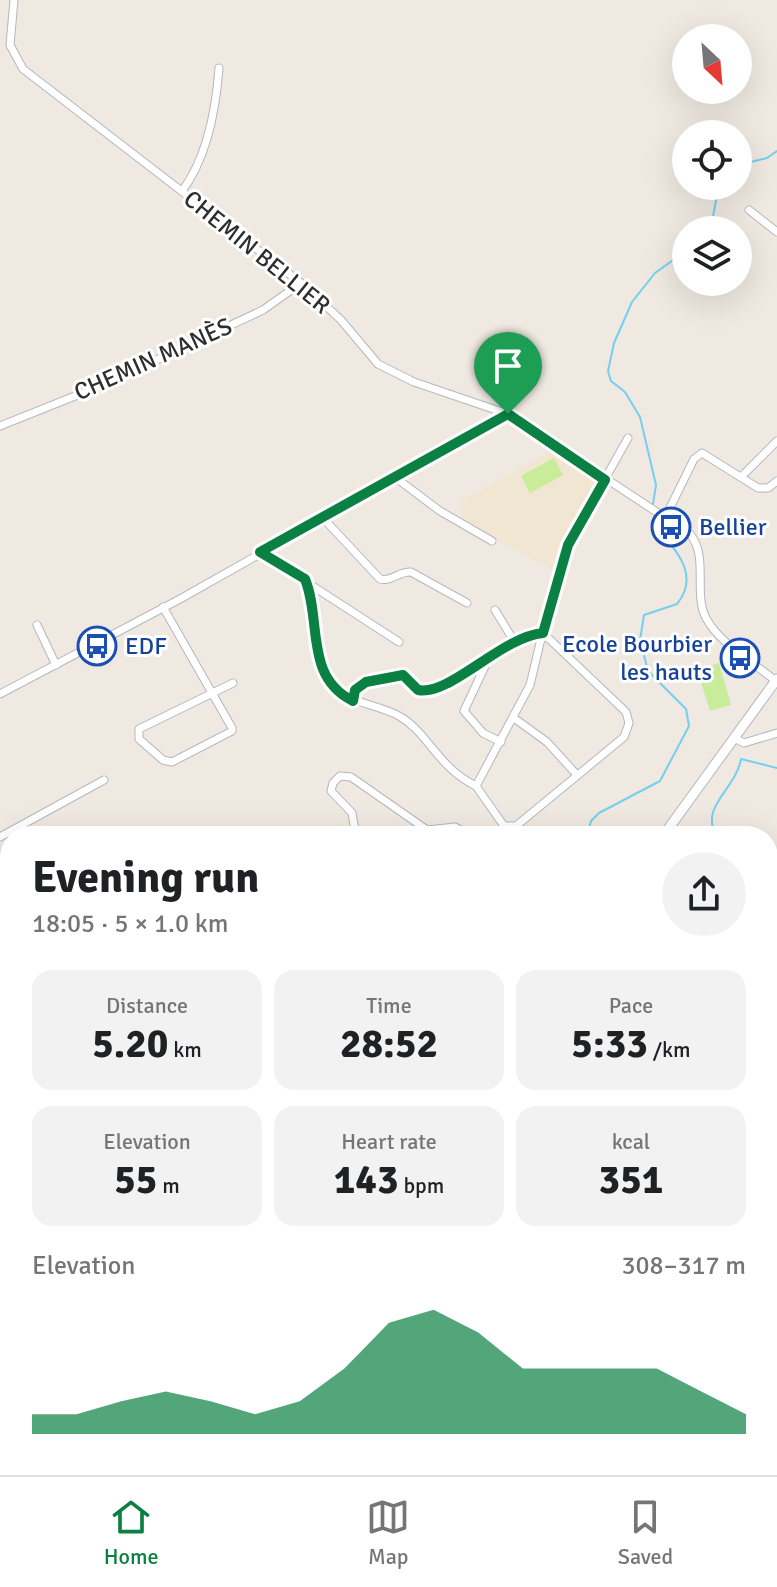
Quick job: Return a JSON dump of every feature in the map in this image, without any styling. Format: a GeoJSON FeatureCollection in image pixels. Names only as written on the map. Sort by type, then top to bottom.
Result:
{"type":"FeatureCollection","features":[{"type":"Feature","properties":{"kind":"street","name":"CHEMIN BELLIER"},"geometry":{"type":"LineString","coordinates":[[14,0],[10,45],[17,62],[301,283],[341,320],[378,364],[414,382],[508,414],[695,541],[706,618],[721,636],[776,680]]}},
{"type":"Feature","properties":{"kind":"street"},"geometry":{"type":"LineString","coordinates":[[182,191],[196,168],[209,128],[219,68]]}},
{"type":"Feature","properties":{"kind":"street"},"geometry":{"type":"LineString","coordinates":[[749,210],[777,232]]}},
{"type":"Feature","properties":{"kind":"street","name":"CHEMIN MANÈS"},"geometry":{"type":"LineString","coordinates":[[0,426],[105,384],[249,317],[290,294],[301,283]]}},
{"type":"Feature","properties":{"kind":"street"},"geometry":{"type":"LineString","coordinates":[[0,694],[163,607],[508,414]]}},
{"type":"Feature","properties":{"kind":"street"},"geometry":{"type":"LineString","coordinates":[[476,786],[514,718],[534,673],[564,554],[628,438]]}},
{"type":"Feature","properties":{"kind":"street"},"geometry":{"type":"LineString","coordinates":[[741,477],[777,441]]}},
{"type":"Feature","properties":{"kind":"street"},"geometry":{"type":"LineString","coordinates":[[665,518],[698,455],[706,453],[762,489],[777,481]]}},
{"type":"Feature","properties":{"kind":"street"},"geometry":{"type":"LineString","coordinates":[[396,478],[440,511],[492,541]]}},
{"type":"Feature","properties":{"kind":"street"},"geometry":{"type":"LineString","coordinates":[[322,517],[380,579],[389,580],[403,572],[411,572],[467,603]]}},
{"type":"Feature","properties":{"kind":"street"},"geometry":{"type":"LineString","coordinates":[[260,552],[399,642]]}},
{"type":"Feature","properties":{"kind":"street"},"geometry":{"type":"LineString","coordinates":[[305,579],[321,669],[335,689],[353,701],[401,717],[457,777],[476,786],[504,826],[516,826],[624,737],[629,723],[621,706],[571,663],[543,633]]}},
{"type":"Feature","properties":{"kind":"street"},"geometry":{"type":"LineString","coordinates":[[163,607],[211,692],[232,728],[228,734],[172,762],[163,760],[136,736],[139,729],[211,692],[233,683]]}},
{"type":"Feature","properties":{"kind":"street"},"geometry":{"type":"LineString","coordinates":[[495,610],[514,641]]}},
{"type":"Feature","properties":{"kind":"street"},"geometry":{"type":"LineString","coordinates":[[37,625],[56,665]]}},
{"type":"Feature","properties":{"kind":"street"},"geometry":{"type":"LineString","coordinates":[[353,701],[355,690],[361,684],[403,675],[418,690],[439,689],[514,641],[543,633]]}},
{"type":"Feature","properties":{"kind":"street"},"geometry":{"type":"LineString","coordinates":[[483,658],[485,666],[464,711],[483,733],[501,742]]}},
{"type":"Feature","properties":{"kind":"street"},"geometry":{"type":"LineString","coordinates":[[670,826],[776,680]]}},
{"type":"Feature","properties":{"kind":"street"},"geometry":{"type":"LineString","coordinates":[[514,718],[547,742],[577,775]]}},
{"type":"Feature","properties":{"kind":"street"},"geometry":{"type":"LineString","coordinates":[[734,738],[744,743],[777,733]]}},
{"type":"Feature","properties":{"kind":"street"},"geometry":{"type":"LineString","coordinates":[[354,826],[352,813],[331,791],[333,783],[340,776],[351,777],[421,826]]}},
{"type":"Feature","properties":{"kind":"street"},"geometry":{"type":"LineString","coordinates":[[20,826],[104,780]]}},
{"type":"Feature","properties":{"kind":"shaded area"},"geometry":{"type":"Polygon","coordinates":[[[555,449],[600,482],[551,569],[462,521],[461,501],[555,449]]]}},
{"type":"Feature","properties":{"kind":"green space"},"geometry":{"type":"Polygon","coordinates":[[[554,458],[563,475],[530,493],[521,476],[554,458]]]}},
{"type":"Feature","properties":{"kind":"green space"},"geometry":{"type":"Polygon","coordinates":[[[719,663],[731,705],[710,711],[697,670],[719,663]]]}},
{"type":"Feature","properties":{"kind":"waterway"},"geometry":{"type":"LineString","coordinates":[[752,162],[767,158],[777,151]]}},
{"type":"Feature","properties":{"kind":"waterway"},"geometry":{"type":"LineString","coordinates":[[713,216],[716,200]]}},
{"type":"Feature","properties":{"kind":"waterway"},"geometry":{"type":"LineString","coordinates":[[653,504],[656,485],[640,417],[625,392],[611,381],[608,371],[614,343],[632,302],[655,273],[672,261]]}},
{"type":"Feature","properties":{"kind":"waterway"},"geometry":{"type":"LineString","coordinates":[[590,826],[599,813],[660,781],[689,726],[686,709],[648,671],[640,640],[644,615],[677,604],[687,581],[675,549],[652,521]]}},
{"type":"Feature","properties":{"kind":"waterway"},"geometry":{"type":"LineString","coordinates":[[712,826],[715,806],[738,770],[741,759],[777,768]]}},
{"type":"Feature","properties":{"kind":"place","name":"Bellier"},"geometry":{"type":"Point","coordinates":[671,527]}},
{"type":"Feature","properties":{"kind":"place","name":"EDF"},"geometry":{"type":"Point","coordinates":[97,646]}},
{"type":"Feature","properties":{"kind":"place","name":"Ecole Bourbier les hauts"},"geometry":{"type":"Point","coordinates":[740,658]}},
{"type":"Feature","properties":{"kind":"route"},"geometry":{"type":"LineString","coordinates":[[508,414],[605,480],[568,545],[557,573],[543,633],[514,641],[439,689],[418,690],[403,675],[358,686],[353,701],[345,697],[321,669],[305,579],[260,552],[508,414]]}}]}
